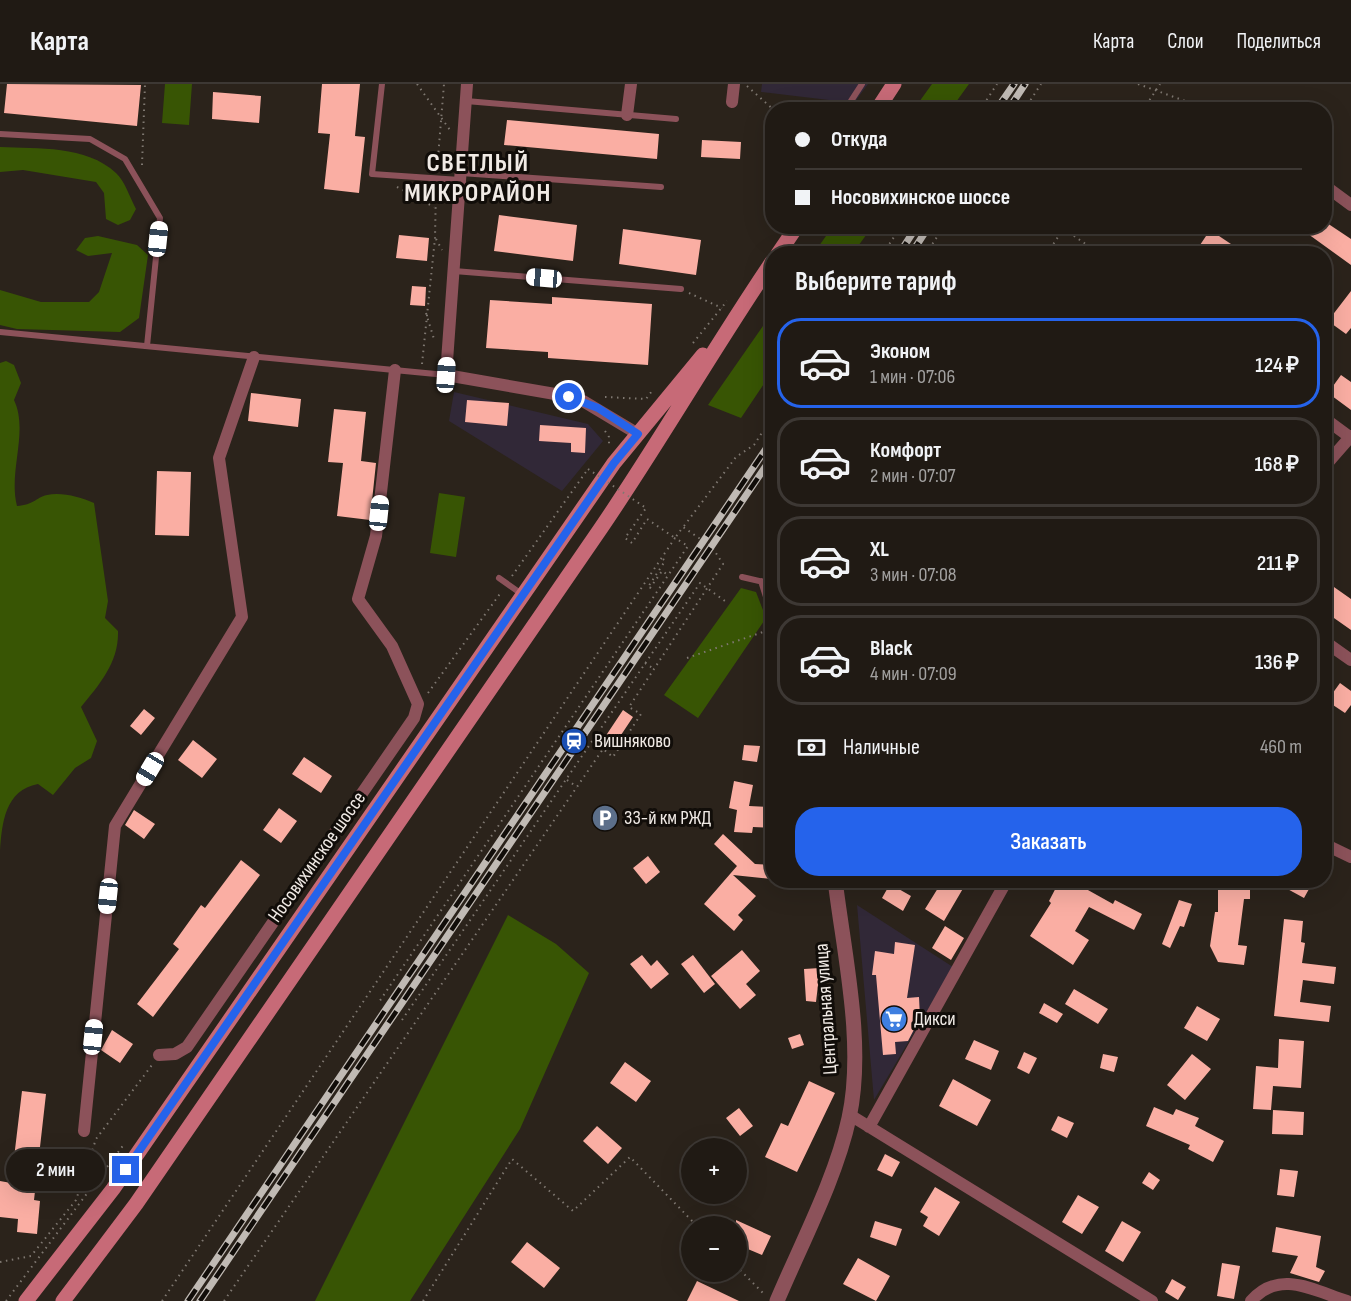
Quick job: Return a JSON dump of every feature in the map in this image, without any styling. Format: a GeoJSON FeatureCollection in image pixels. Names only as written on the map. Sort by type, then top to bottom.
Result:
{"type":"FeatureCollection","features":[{"type":"Feature","properties":{"kind":"main road"},"geometry":{"type":"LineString","coordinates":[[882,102],[894,84]]}},
{"type":"Feature","properties":{"kind":"main road","name":"Носовихинское шоссе"},"geometry":{"type":"LineString","coordinates":[[26,1301],[113,1189],[614,463],[734,305],[765,270]]}},
{"type":"Feature","properties":{"kind":"main road","name":"Носовихинское шоссе"},"geometry":{"type":"LineString","coordinates":[[63,1301],[136,1204],[656,447],[734,305]]}},
{"type":"Feature","properties":{"kind":"street"},"geometry":{"type":"LineString","coordinates":[[467,84],[446,375],[522,387],[583,401],[656,447]]}},
{"type":"Feature","properties":{"kind":"street"},"geometry":{"type":"LineString","coordinates":[[627,115],[631,84]]}},
{"type":"Feature","properties":{"kind":"street"},"geometry":{"type":"LineString","coordinates":[[732,102],[734,84]]}},
{"type":"Feature","properties":{"kind":"street"},"geometry":{"type":"LineString","coordinates":[[1332,192],[1351,205]]}},
{"type":"Feature","properties":{"kind":"street"},"geometry":{"type":"LineString","coordinates":[[84,1131],[115,826],[242,617],[219,458],[254,357]]}},
{"type":"Feature","properties":{"kind":"street"},"geometry":{"type":"LineString","coordinates":[[159,1055],[175,1054],[186,1047],[414,718],[418,704],[393,646],[358,599],[376,536],[395,370]]}},
{"type":"Feature","properties":{"kind":"street"},"geometry":{"type":"LineString","coordinates":[[1332,424],[1351,437],[1332,458]]}},
{"type":"Feature","properties":{"kind":"street"},"geometry":{"type":"LineString","coordinates":[[1332,647],[1351,660]]}},
{"type":"Feature","properties":{"kind":"street"},"geometry":{"type":"LineString","coordinates":[[1332,848],[1351,857]]}},
{"type":"Feature","properties":{"kind":"street","name":"Центральная улица"},"geometry":{"type":"LineString","coordinates":[[777,1301],[841,1147],[850,1115],[854,1043],[836,888]]}},
{"type":"Feature","properties":{"kind":"street"},"geometry":{"type":"LineString","coordinates":[[869,1128],[1003,888]]}},
{"type":"Feature","properties":{"kind":"street"},"geometry":{"type":"LineString","coordinates":[[850,1115],[1152,1301]]}},
{"type":"Feature","properties":{"kind":"street"},"geometry":{"type":"LineString","coordinates":[[1251,1301],[1262,1288],[1292,1282],[1347,1301]]}},
{"type":"Feature","properties":{"kind":"lane"},"geometry":{"type":"LineString","coordinates":[[382,84],[372,174],[436,178],[460,176],[661,187]]}},
{"type":"Feature","properties":{"kind":"lane"},"geometry":{"type":"LineString","coordinates":[[850,100],[862,84]]}},
{"type":"Feature","properties":{"kind":"lane"},"geometry":{"type":"LineString","coordinates":[[465,101],[676,119]]}},
{"type":"Feature","properties":{"kind":"lane"},"geometry":{"type":"LineString","coordinates":[[0,134],[90,140],[125,159],[160,218],[147,346]]}},
{"type":"Feature","properties":{"kind":"lane"},"geometry":{"type":"LineString","coordinates":[[453,271],[681,289]]}},
{"type":"Feature","properties":{"kind":"lane"},"geometry":{"type":"LineString","coordinates":[[0,332],[446,375]]}},
{"type":"Feature","properties":{"kind":"lane"},"geometry":{"type":"LineString","coordinates":[[742,577],[765,582]]}},
{"type":"Feature","properties":{"kind":"lane"},"geometry":{"type":"LineString","coordinates":[[499,578],[523,595]]}},
{"type":"Feature","properties":{"kind":"lane"},"geometry":{"type":"LineString","coordinates":[[761,581],[765,594]]}},
{"type":"Feature","properties":{"kind":"path"},"geometry":{"type":"LineString","coordinates":[[141,186],[145,84]]}},
{"type":"Feature","properties":{"kind":"path"},"geometry":{"type":"LineString","coordinates":[[417,84],[462,147]]}},
{"type":"Feature","properties":{"kind":"path"},"geometry":{"type":"LineString","coordinates":[[422,373],[435,238],[434,207],[444,84]]}},
{"type":"Feature","properties":{"kind":"path"},"geometry":{"type":"LineString","coordinates":[[745,84],[765,102]]}},
{"type":"Feature","properties":{"kind":"path"},"geometry":{"type":"LineString","coordinates":[[985,102],[997,84]]}},
{"type":"Feature","properties":{"kind":"path"},"geometry":{"type":"LineString","coordinates":[[1029,102],[1041,84]]}},
{"type":"Feature","properties":{"kind":"path"},"geometry":{"type":"LineString","coordinates":[[1138,84],[1157,89],[1185,102]]}},
{"type":"Feature","properties":{"kind":"path"},"geometry":{"type":"LineString","coordinates":[[1148,102],[1160,84]]}},
{"type":"Feature","properties":{"kind":"path"},"geometry":{"type":"LineString","coordinates":[[393,185],[434,207]]}},
{"type":"Feature","properties":{"kind":"path"},"geometry":{"type":"LineString","coordinates":[[1073,234],[1089,246]]}},
{"type":"Feature","properties":{"kind":"path"},"geometry":{"type":"LineString","coordinates":[[435,238],[453,271]]}},
{"type":"Feature","properties":{"kind":"path"},"geometry":{"type":"LineString","coordinates":[[681,289],[722,308]]}},
{"type":"Feature","properties":{"kind":"path"},"geometry":{"type":"LineString","coordinates":[[692,344],[722,308],[734,305]]}},
{"type":"Feature","properties":{"kind":"path"},"geometry":{"type":"LineString","coordinates":[[605,397],[646,399],[653,390]]}},
{"type":"Feature","properties":{"kind":"path"},"geometry":{"type":"LineString","coordinates":[[162,1301],[675,538],[736,457],[754,445],[765,428]]}},
{"type":"Feature","properties":{"kind":"path"},"geometry":{"type":"LineString","coordinates":[[379,1002],[688,546],[647,519],[632,543],[625,538],[646,508],[588,469],[435,687],[418,704]]}},
{"type":"Feature","properties":{"kind":"path"},"geometry":{"type":"LineString","coordinates":[[224,1301],[603,749],[613,757],[640,714],[629,707],[709,589],[723,564],[712,547],[683,527]]}},
{"type":"Feature","properties":{"kind":"path"},"geometry":{"type":"LineString","coordinates":[[662,558],[665,561],[648,587],[650,588],[662,571],[668,575]]}},
{"type":"Feature","properties":{"kind":"path"},"geometry":{"type":"LineString","coordinates":[[402,1020],[700,583],[725,601]]}},
{"type":"Feature","properties":{"kind":"path"},"geometry":{"type":"LineString","coordinates":[[687,658],[763,632]]}},
{"type":"Feature","properties":{"kind":"path"},"geometry":{"type":"LineString","coordinates":[[645,663],[654,669]]}},
{"type":"Feature","properties":{"kind":"path"},"geometry":{"type":"LineString","coordinates":[[567,779],[577,788]]}},
{"type":"Feature","properties":{"kind":"path"},"geometry":{"type":"LineString","coordinates":[[0,1262],[25,1260],[32,1256],[76,1200],[96,1139],[159,1055]]}},
{"type":"Feature","properties":{"kind":"path"},"geometry":{"type":"LineString","coordinates":[[423,1301],[512,1159],[573,1212],[630,1157],[687,1216]]}},
{"type":"Feature","properties":{"kind":"path"},"geometry":{"type":"LineString","coordinates":[[747,1277],[771,1301]]}},
{"type":"Feature","properties":{"kind":"shaded area"},"geometry":{"type":"Polygon","coordinates":[[[762,84],[868,84],[855,102],[761,92],[762,84]]]}},
{"type":"Feature","properties":{"kind":"shaded area"},"geometry":{"type":"Polygon","coordinates":[[[454,392],[588,424],[603,441],[562,491],[449,421],[454,392]]]}},
{"type":"Feature","properties":{"kind":"shaded area"},"geometry":{"type":"Polygon","coordinates":[[[857,905],[953,967],[874,1100],[857,905]]]}},
{"type":"Feature","properties":{"kind":"green space"},"geometry":{"type":"Polygon","coordinates":[[[165,84],[192,84],[189,125],[162,123],[165,84]]]}},
{"type":"Feature","properties":{"kind":"green space"},"geometry":{"type":"Polygon","coordinates":[[[932,84],[969,84],[956,102],[919,102],[932,84]]]}},
{"type":"Feature","properties":{"kind":"green space"},"geometry":{"type":"Polygon","coordinates":[[[0,147],[61,150],[91,157],[119,176],[136,209],[130,220],[118,225],[106,219],[104,193],[96,182],[23,170],[0,172],[0,147]]]}},
{"type":"Feature","properties":{"kind":"green space"},"geometry":{"type":"Polygon","coordinates":[[[827,234],[867,234],[858,246],[819,246],[827,234]]]}},
{"type":"Feature","properties":{"kind":"green space"},"geometry":{"type":"Polygon","coordinates":[[[98,236],[137,245],[148,255],[139,318],[120,332],[17,329],[0,325],[0,290],[41,302],[89,302],[99,292],[112,253],[88,256],[76,250],[85,238],[98,236]]]}},
{"type":"Feature","properties":{"kind":"green space"},"geometry":{"type":"Polygon","coordinates":[[[765,323],[765,382],[741,418],[708,405],[765,323]]]}},
{"type":"Feature","properties":{"kind":"green space"},"geometry":{"type":"Polygon","coordinates":[[[6,361],[14,365],[21,383],[14,400],[20,425],[15,479],[17,506],[53,494],[71,496],[94,503],[108,601],[105,618],[118,631],[112,663],[81,707],[97,741],[91,758],[75,768],[53,795],[38,784],[18,793],[7,809],[0,851],[0,363],[6,361]]]}},
{"type":"Feature","properties":{"kind":"green space"},"geometry":{"type":"Polygon","coordinates":[[[439,493],[465,497],[456,557],[430,553],[439,493]]]}},
{"type":"Feature","properties":{"kind":"green space"},"geometry":{"type":"Polygon","coordinates":[[[741,588],[756,592],[765,619],[698,718],[664,695],[741,588]]]}},
{"type":"Feature","properties":{"kind":"green space"},"geometry":{"type":"Polygon","coordinates":[[[508,915],[556,944],[589,973],[520,1129],[410,1301],[315,1301],[508,915]]]}},
{"type":"Feature","properties":{"kind":"building"},"geometry":{"type":"Polygon","coordinates":[[[7,84],[141,85],[137,126],[4,113],[7,84]]]}},
{"type":"Feature","properties":{"kind":"building"},"geometry":{"type":"Polygon","coordinates":[[[322,84],[360,84],[355,136],[365,137],[359,193],[324,189],[330,134],[318,133],[322,84]]]}},
{"type":"Feature","properties":{"kind":"building"},"geometry":{"type":"Polygon","coordinates":[[[213,92],[261,96],[259,123],[212,119],[213,92]]]}},
{"type":"Feature","properties":{"kind":"building"},"geometry":{"type":"Polygon","coordinates":[[[507,120],[659,134],[657,159],[504,145],[507,120]]]}},
{"type":"Feature","properties":{"kind":"building"},"geometry":{"type":"Polygon","coordinates":[[[702,140],[741,142],[740,159],[701,157],[702,140]]]}},
{"type":"Feature","properties":{"kind":"building"},"geometry":{"type":"Polygon","coordinates":[[[499,215],[577,225],[573,261],[494,251],[499,215]]]}},
{"type":"Feature","properties":{"kind":"building"},"geometry":{"type":"Polygon","coordinates":[[[1332,226],[1351,239],[1351,265],[1332,251],[1332,246],[1325,246],[1308,234],[1332,234],[1332,226]]]}},
{"type":"Feature","properties":{"kind":"building"},"geometry":{"type":"Polygon","coordinates":[[[623,229],[701,240],[696,275],[619,264],[623,229]]]}},
{"type":"Feature","properties":{"kind":"building"},"geometry":{"type":"Polygon","coordinates":[[[1207,234],[1216,234],[1234,246],[1199,246],[1207,234]]]}},
{"type":"Feature","properties":{"kind":"building"},"geometry":{"type":"Polygon","coordinates":[[[399,235],[429,238],[427,261],[396,258],[399,235]]]}},
{"type":"Feature","properties":{"kind":"building"},"geometry":{"type":"Polygon","coordinates":[[[412,286],[426,287],[425,306],[410,305],[412,286]]]}},
{"type":"Feature","properties":{"kind":"building"},"geometry":{"type":"Polygon","coordinates":[[[1351,291],[1351,328],[1346,334],[1332,324],[1332,316],[1351,291]]]}},
{"type":"Feature","properties":{"kind":"building"},"geometry":{"type":"Polygon","coordinates":[[[552,297],[652,304],[648,365],[548,358],[548,352],[486,348],[490,300],[552,304],[552,297]]]}},
{"type":"Feature","properties":{"kind":"building"},"geometry":{"type":"Polygon","coordinates":[[[1341,375],[1351,382],[1351,410],[1332,396],[1332,387],[1341,375]]]}},
{"type":"Feature","properties":{"kind":"building"},"geometry":{"type":"Polygon","coordinates":[[[251,393],[301,399],[298,427],[248,421],[251,393]]]}},
{"type":"Feature","properties":{"kind":"building"},"geometry":{"type":"Polygon","coordinates":[[[467,400],[509,403],[507,426],[465,422],[467,400]]]}},
{"type":"Feature","properties":{"kind":"building"},"geometry":{"type":"Polygon","coordinates":[[[334,409],[366,412],[361,461],[376,463],[370,520],[337,516],[343,463],[328,462],[334,409]]]}},
{"type":"Feature","properties":{"kind":"building"},"geometry":{"type":"Polygon","coordinates":[[[540,425],[586,428],[585,453],[571,452],[571,443],[539,441],[540,425]]]}},
{"type":"Feature","properties":{"kind":"building"},"geometry":{"type":"Polygon","coordinates":[[[157,471],[191,472],[189,536],[155,535],[157,471]]]}},
{"type":"Feature","properties":{"kind":"building"},"geometry":{"type":"Polygon","coordinates":[[[1332,586],[1351,599],[1351,630],[1332,617],[1332,586]]]}},
{"type":"Feature","properties":{"kind":"building"},"geometry":{"type":"Polygon","coordinates":[[[1340,683],[1351,691],[1351,705],[1345,713],[1332,704],[1332,694],[1340,683]]]}},
{"type":"Feature","properties":{"kind":"building"},"geometry":{"type":"Polygon","coordinates":[[[144,709],[155,718],[141,735],[130,726],[144,709]]]}},
{"type":"Feature","properties":{"kind":"building"},"geometry":{"type":"Polygon","coordinates":[[[623,710],[633,717],[613,747],[603,740],[623,710]]]}},
{"type":"Feature","properties":{"kind":"building"},"geometry":{"type":"Polygon","coordinates":[[[193,740],[217,759],[202,778],[178,760],[193,740]]]}},
{"type":"Feature","properties":{"kind":"building"},"geometry":{"type":"Polygon","coordinates":[[[744,745],[760,746],[757,762],[742,760],[744,745]]]}},
{"type":"Feature","properties":{"kind":"building"},"geometry":{"type":"Polygon","coordinates":[[[304,757],[332,776],[321,793],[292,774],[304,757]]]}},
{"type":"Feature","properties":{"kind":"building"},"geometry":{"type":"Polygon","coordinates":[[[734,781],[753,785],[749,806],[765,807],[765,828],[753,827],[752,833],[734,832],[737,810],[729,808],[734,781]]]}},
{"type":"Feature","properties":{"kind":"building"},"geometry":{"type":"Polygon","coordinates":[[[279,808],[297,821],[281,843],[263,830],[279,808]]]}},
{"type":"Feature","properties":{"kind":"building"},"geometry":{"type":"Polygon","coordinates":[[[134,810],[155,824],[144,839],[125,825],[134,810]]]}},
{"type":"Feature","properties":{"kind":"building"},"geometry":{"type":"Polygon","coordinates":[[[723,834],[755,864],[765,865],[765,878],[733,875],[756,896],[738,915],[743,920],[734,931],[704,904],[737,866],[714,844],[723,834]]]}},
{"type":"Feature","properties":{"kind":"building"},"geometry":{"type":"Polygon","coordinates":[[[648,856],[660,872],[646,884],[633,868],[648,856]]]}},
{"type":"Feature","properties":{"kind":"building"},"geometry":{"type":"Polygon","coordinates":[[[241,860],[260,875],[153,1017],[137,1004],[179,949],[173,944],[201,905],[205,908],[241,860]]]}},
{"type":"Feature","properties":{"kind":"building"},"geometry":{"type":"Polygon","coordinates":[[[888,888],[897,888],[911,896],[903,911],[882,898],[888,888]]]}},
{"type":"Feature","properties":{"kind":"building"},"geometry":{"type":"Polygon","coordinates":[[[938,888],[963,888],[944,921],[925,909],[938,888]]]}},
{"type":"Feature","properties":{"kind":"building"},"geometry":{"type":"Polygon","coordinates":[[[1056,888],[1084,888],[1113,904],[1115,900],[1142,914],[1134,930],[1089,907],[1075,931],[1089,940],[1073,965],[1030,936],[1051,903],[1049,901],[1056,888]]]}},
{"type":"Feature","properties":{"kind":"building"},"geometry":{"type":"Polygon","coordinates":[[[1218,888],[1250,888],[1250,899],[1244,899],[1238,945],[1247,946],[1244,965],[1218,962],[1210,946],[1215,912],[1218,912],[1218,888]]]}},
{"type":"Feature","properties":{"kind":"building"},"geometry":{"type":"Polygon","coordinates":[[[1286,888],[1310,888],[1304,898],[1286,888]]]}},
{"type":"Feature","properties":{"kind":"building"},"geometry":{"type":"Polygon","coordinates":[[[1179,900],[1192,904],[1184,927],[1180,926],[1170,948],[1162,944],[1179,900]]]}},
{"type":"Feature","properties":{"kind":"building"},"geometry":{"type":"Polygon","coordinates":[[[1284,919],[1303,921],[1301,942],[1305,943],[1302,963],[1336,967],[1334,984],[1303,980],[1300,1002],[1331,1006],[1329,1022],[1274,1016],[1284,919]]]}},
{"type":"Feature","properties":{"kind":"building"},"geometry":{"type":"Polygon","coordinates":[[[945,926],[964,938],[951,960],[932,948],[945,926]]]}},
{"type":"Feature","properties":{"kind":"building"},"geometry":{"type":"Polygon","coordinates":[[[895,942],[915,945],[907,998],[919,997],[920,1018],[908,1041],[895,1042],[896,1054],[883,1055],[876,975],[872,975],[875,951],[894,954],[895,942]]]}},
{"type":"Feature","properties":{"kind":"building"},"geometry":{"type":"Polygon","coordinates":[[[742,950],[760,971],[746,984],[756,995],[740,1009],[711,976],[742,950]]]}},
{"type":"Feature","properties":{"kind":"building"},"geometry":{"type":"Polygon","coordinates":[[[642,955],[651,966],[657,960],[669,974],[651,989],[630,964],[642,955]]]}},
{"type":"Feature","properties":{"kind":"building"},"geometry":{"type":"Polygon","coordinates":[[[693,955],[715,984],[704,993],[681,964],[693,955]]]}},
{"type":"Feature","properties":{"kind":"building"},"geometry":{"type":"Polygon","coordinates":[[[820,968],[816,1002],[806,1001],[804,969],[820,968]]]}},
{"type":"Feature","properties":{"kind":"building"},"geometry":{"type":"Polygon","coordinates":[[[1074,989],[1108,1009],[1098,1024],[1065,1004],[1074,989]]]}},
{"type":"Feature","properties":{"kind":"building"},"geometry":{"type":"Polygon","coordinates":[[[1044,1003],[1063,1014],[1057,1023],[1039,1013],[1044,1003]]]}},
{"type":"Feature","properties":{"kind":"building"},"geometry":{"type":"Polygon","coordinates":[[[1197,1006],[1220,1019],[1207,1041],[1184,1028],[1197,1006]]]}},
{"type":"Feature","properties":{"kind":"building"},"geometry":{"type":"Polygon","coordinates":[[[112,1030],[133,1044],[120,1063],[101,1050],[112,1030]]]}},
{"type":"Feature","properties":{"kind":"building"},"geometry":{"type":"Polygon","coordinates":[[[800,1034],[804,1045],[792,1049],[788,1038],[800,1034]]]}},
{"type":"Feature","properties":{"kind":"building"},"geometry":{"type":"Polygon","coordinates":[[[1279,1039],[1304,1041],[1301,1088],[1273,1086],[1271,1110],[1253,1109],[1256,1066],[1278,1068],[1279,1039]]]}},
{"type":"Feature","properties":{"kind":"building"},"geometry":{"type":"Polygon","coordinates":[[[974,1040],[999,1051],[991,1070],[965,1059],[974,1040]]]}},
{"type":"Feature","properties":{"kind":"building"},"geometry":{"type":"Polygon","coordinates":[[[1024,1052],[1037,1058],[1029,1074],[1017,1068],[1024,1052]]]}},
{"type":"Feature","properties":{"kind":"building"},"geometry":{"type":"Polygon","coordinates":[[[1103,1054],[1118,1057],[1114,1072],[1100,1068],[1103,1054]]]}},
{"type":"Feature","properties":{"kind":"building"},"geometry":{"type":"Polygon","coordinates":[[[1192,1054],[1211,1069],[1185,1100],[1167,1085],[1192,1054]]]}},
{"type":"Feature","properties":{"kind":"building"},"geometry":{"type":"Polygon","coordinates":[[[625,1062],[651,1081],[636,1102],[610,1083],[625,1062]]]}},
{"type":"Feature","properties":{"kind":"building"},"geometry":{"type":"Polygon","coordinates":[[[953,1079],[991,1100],[977,1126],[939,1106],[953,1079]]]}},
{"type":"Feature","properties":{"kind":"building"},"geometry":{"type":"Polygon","coordinates":[[[809,1081],[835,1093],[797,1172],[765,1157],[781,1123],[788,1126],[809,1081]]]}},
{"type":"Feature","properties":{"kind":"building"},"geometry":{"type":"Polygon","coordinates":[[[22,1091],[46,1094],[34,1200],[40,1201],[37,1234],[17,1232],[18,1219],[0,1217],[0,1181],[11,1183],[22,1091]]]}},
{"type":"Feature","properties":{"kind":"building"},"geometry":{"type":"Polygon","coordinates":[[[1154,1107],[1173,1115],[1176,1109],[1199,1118],[1195,1126],[1224,1141],[1213,1162],[1188,1149],[1190,1145],[1146,1126],[1154,1107]]]}},
{"type":"Feature","properties":{"kind":"building"},"geometry":{"type":"Polygon","coordinates":[[[739,1108],[753,1126],[740,1136],[726,1118],[739,1108]]]}},
{"type":"Feature","properties":{"kind":"building"},"geometry":{"type":"Polygon","coordinates":[[[1273,1110],[1304,1112],[1303,1135],[1272,1134],[1273,1110]]]}},
{"type":"Feature","properties":{"kind":"building"},"geometry":{"type":"Polygon","coordinates":[[[1058,1116],[1074,1123],[1067,1138],[1051,1130],[1058,1116]]]}},
{"type":"Feature","properties":{"kind":"building"},"geometry":{"type":"Polygon","coordinates":[[[597,1126],[622,1148],[608,1164],[583,1141],[597,1126]]]}},
{"type":"Feature","properties":{"kind":"building"},"geometry":{"type":"Polygon","coordinates":[[[885,1154],[900,1162],[892,1177],[877,1170],[885,1154]]]}},
{"type":"Feature","properties":{"kind":"building"},"geometry":{"type":"Polygon","coordinates":[[[1280,1169],[1298,1171],[1294,1197],[1277,1195],[1280,1169]]]}},
{"type":"Feature","properties":{"kind":"building"},"geometry":{"type":"Polygon","coordinates":[[[1149,1172],[1160,1180],[1153,1190],[1142,1183],[1149,1172]]]}},
{"type":"Feature","properties":{"kind":"building"},"geometry":{"type":"Polygon","coordinates":[[[935,1187],[960,1202],[939,1236],[923,1226],[928,1217],[920,1212],[935,1187]]]}},
{"type":"Feature","properties":{"kind":"building"},"geometry":{"type":"Polygon","coordinates":[[[1078,1195],[1099,1207],[1082,1234],[1062,1222],[1078,1195]]]}},
{"type":"Feature","properties":{"kind":"building"},"geometry":{"type":"Polygon","coordinates":[[[875,1221],[902,1229],[896,1246],[870,1237],[875,1221]]]}},
{"type":"Feature","properties":{"kind":"building"},"geometry":{"type":"Polygon","coordinates":[[[1122,1221],[1141,1232],[1123,1262],[1105,1251],[1122,1221]]]}},
{"type":"Feature","properties":{"kind":"building"},"geometry":{"type":"Polygon","coordinates":[[[747,1225],[771,1236],[762,1255],[747,1249],[747,1225]]]}},
{"type":"Feature","properties":{"kind":"building"},"geometry":{"type":"Polygon","coordinates":[[[1276,1227],[1321,1236],[1316,1267],[1325,1271],[1319,1282],[1290,1273],[1298,1256],[1272,1252],[1276,1227]]]}},
{"type":"Feature","properties":{"kind":"building"},"geometry":{"type":"Polygon","coordinates":[[[527,1242],[560,1268],[544,1288],[511,1262],[527,1242]]]}},
{"type":"Feature","properties":{"kind":"building"},"geometry":{"type":"Polygon","coordinates":[[[858,1258],[890,1276],[876,1301],[843,1284],[858,1258]]]}},
{"type":"Feature","properties":{"kind":"building"},"geometry":{"type":"Polygon","coordinates":[[[1222,1263],[1240,1266],[1234,1299],[1217,1296],[1222,1263]]]}},
{"type":"Feature","properties":{"kind":"building"},"geometry":{"type":"Polygon","coordinates":[[[1172,1279],[1186,1287],[1178,1300],[1165,1292],[1172,1279]]]}},
{"type":"Feature","properties":{"kind":"building"},"geometry":{"type":"Polygon","coordinates":[[[696,1282],[699,1282],[739,1301],[687,1301],[696,1282]]]}},
{"type":"Feature","properties":{"kind":"railway"},"geometry":{"type":"LineString","coordinates":[[1002,102],[1014,84]]}},
{"type":"Feature","properties":{"kind":"railway"},"geometry":{"type":"LineString","coordinates":[[1013,102],[1025,84]]}},
{"type":"Feature","properties":{"kind":"railway"},"geometry":{"type":"LineString","coordinates":[[904,246],[912,234]]}},
{"type":"Feature","properties":{"kind":"railway"},"geometry":{"type":"LineString","coordinates":[[916,246],[924,234]]}},
{"type":"Feature","properties":{"kind":"railway"},"geometry":{"type":"LineString","coordinates":[[188,1301],[765,450]]}},
{"type":"Feature","properties":{"kind":"railway"},"geometry":{"type":"LineString","coordinates":[[200,1301],[765,467]]}},
{"type":"Feature","properties":{"kind":"place","name":"Вишняково"},"geometry":{"type":"Point","coordinates":[574,741]}},
{"type":"Feature","properties":{"kind":"place","name":"33-й км РЖД"},"geometry":{"type":"Point","coordinates":[605,818]}},
{"type":"Feature","properties":{"kind":"place","name":"Дикси"},"geometry":{"type":"Point","coordinates":[894,1019]}},
{"type":"Feature","properties":{"kind":"district","name":"СВЕТЛЫЙ МИКРОРАЙОН"},"geometry":{"type":"Point","coordinates":[478,178]}},
{"type":"Feature","properties":{"kind":"route"},"geometry":{"type":"LineString","coordinates":[[126,1170],[614,463],[638,434],[598,408],[569,397]]}}]}
